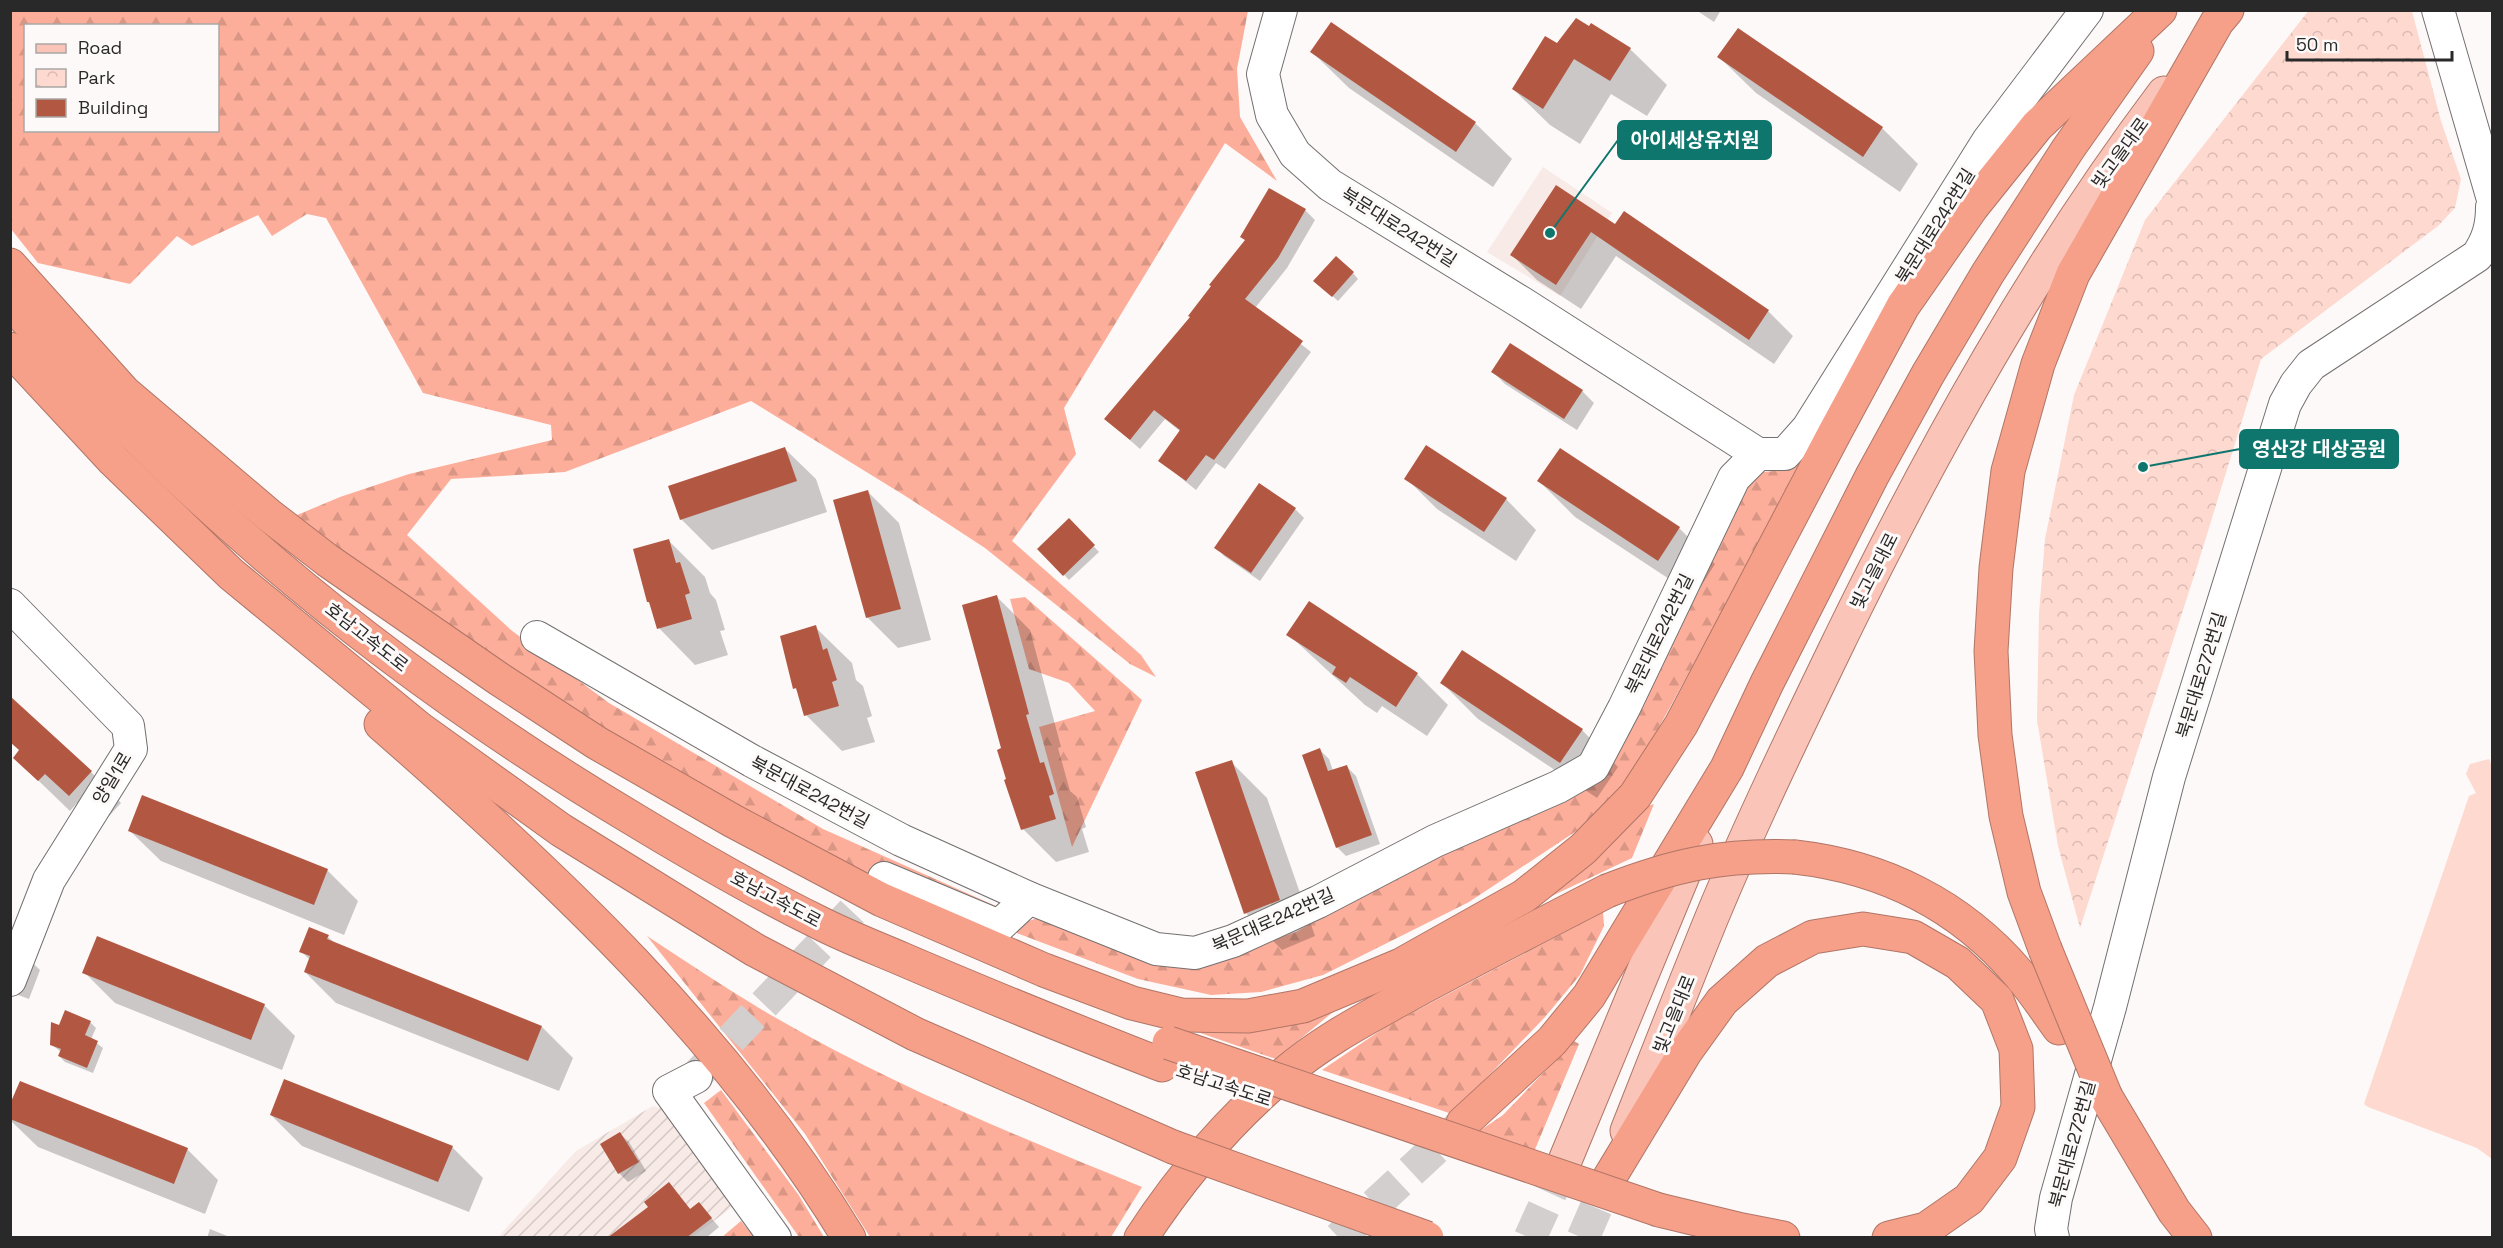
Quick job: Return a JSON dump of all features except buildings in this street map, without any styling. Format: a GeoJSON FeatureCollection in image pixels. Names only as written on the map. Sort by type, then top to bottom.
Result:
{"type":"FeatureCollection","features":[{"type":"Feature","properties":{"kind":"highway"},"geometry":{"type":"LineString","coordinates":[[124,392],[270,516],[327,560],[499,679],[597,743],[733,821],[882,900],[1044,970],[1132,1003],[1181,1015],[1248,1016],[1303,1006],[1401,965],[1524,896],[1583,849],[1635,796],[1681,725],[1904,306],[1972,207],[2037,126],[2160,10]]}},
{"type":"Feature","properties":{"kind":"highway"},"geometry":{"type":"LineString","coordinates":[[1463,1123],[1552,1041],[1589,996],[1727,768],[1767,683],[1872,476],[1928,374],[1988,273],[2068,149],[2166,10]]}},
{"type":"Feature","properties":{"kind":"highway"},"geometry":{"type":"LineString","coordinates":[[2106,1097],[2024,892],[2009,826],[1995,735],[1991,651],[1996,568],[2008,471],[2038,364],[2073,274],[2222,16]]}},
{"type":"Feature","properties":{"kind":"highway"},"geometry":{"type":"LineString","coordinates":[[10,265],[124,392],[201,472],[307,567],[377,623],[551,747],[650,809],[766,874],[869,925],[1165,1054]]}},
{"type":"Feature","properties":{"kind":"highway","name":"호남고속도로"},"geometry":{"type":"LineString","coordinates":[[10,301],[141,442],[249,542],[380,649],[477,720],[588,792],[697,857],[819,923],[998,1001],[1165,1054],[1651,1216],[1691,1238]]}},
{"type":"Feature","properties":{"kind":"highway","name":"호남고속도로"},"geometry":{"type":"LineString","coordinates":[[10,349],[114,461],[231,574],[420,729],[561,830],[657,891],[755,950],[915,1034],[1173,1146],[1427,1238]]}},
{"type":"Feature","properties":{"kind":"highway"},"geometry":{"type":"LineString","coordinates":[[231,574],[348,696],[454,787],[541,868],[677,1007],[753,1099],[825,1199],[849,1238]]}},
{"type":"Feature","properties":{"kind":"highway"},"geometry":{"type":"LineString","coordinates":[[1141,1238],[1160,1209],[1220,1135],[1284,1073],[1309,1054],[1360,1022],[1607,891],[1649,875],[1705,861],[1754,855],[1834,861],[1892,880],[1933,901],[1974,929],[2018,973],[2059,1028],[2106,1097],[2174,1211],[2195,1238]]}},
{"type":"Feature","properties":{"kind":"highway"},"geometry":{"type":"LineString","coordinates":[[1608,1180],[1686,1051],[1722,1001],[1767,961],[1813,937],[1863,929],[1914,937],[1958,963],[1997,1000],[2016,1049],[2018,1107],[2000,1158],[1969,1199],[1926,1229],[1889,1238]]}},
{"type":"Feature","properties":{"kind":"highway"},"geometry":{"type":"LineString","coordinates":[[1651,1216],[1783,1238]]}},
{"type":"Feature","properties":{"kind":"main road","name":"빛고을대로"},"geometry":{"type":"LineString","coordinates":[[1608,1180],[1713,916],[1810,701],[1914,491],[1971,386],[2037,277],[2110,165],[2222,16]]}},
{"type":"Feature","properties":{"kind":"main road"},"geometry":{"type":"LineString","coordinates":[[1564,1162],[1727,768]]}},
{"type":"Feature","properties":{"kind":"street","name":"북문대로242번길"},"geometry":{"type":"LineString","coordinates":[[1281,10],[1263,74],[1272,115],[1295,154],[1330,185],[1758,454],[1785,454],[1808,428],[1988,141],[2087,10]]}},
{"type":"Feature","properties":{"kind":"street"},"geometry":{"type":"LineString","coordinates":[[2438,10],[2493,196]]}},
{"type":"Feature","properties":{"kind":"street","name":"북문대로272번길"},"geometry":{"type":"LineString","coordinates":[[2053,1238],[2051,1228],[2056,1198],[2110,1007],[2169,777],[2285,404],[2311,364],[2477,256],[2487,241],[2493,207]]}},
{"type":"Feature","properties":{"kind":"street","name":"북문대로242번길"},"geometry":{"type":"LineString","coordinates":[[537,637],[752,761],[901,840],[1029,898],[1156,949],[1195,953],[1233,941],[1318,902],[1436,841],[1558,787],[1593,767],[1624,708],[1734,478],[1758,454]]}},
{"type":"Feature","properties":{"kind":"street","name":"양일1로"},"geometry":{"type":"LineString","coordinates":[[10,605],[128,726],[131,749],[49,880],[10,980]]}},
{"type":"Feature","properties":{"kind":"street"},"geometry":{"type":"LineString","coordinates":[[884,878],[999,926],[1029,898]]}},
{"type":"Feature","properties":{"kind":"street"},"geometry":{"type":"LineString","coordinates":[[696,1077],[669,1091],[775,1238]]}},
{"type":"Feature","properties":{"kind":"shaded area"},"geometry":{"type":"Polygon","coordinates":[[[1543,167],[1612,213],[1560,296],[1487,252],[1543,167]]]}},
{"type":"Feature","properties":{"kind":"shaded area"},"geometry":{"type":"Polygon","coordinates":[[[653,1106],[663,1109],[735,1205],[692,1237],[499,1236],[576,1151],[653,1106]]]}},
{"type":"Feature","properties":{"kind":"green space"},"geometry":{"type":"Polygon","coordinates":[[[2309,10],[2412,11],[2441,121],[2461,179],[2455,208],[2438,226],[2261,359],[2196,570],[2080,928],[2058,846],[2037,720],[2039,613],[2045,539],[2074,395],[2145,220],[2309,10]]]}},
{"type":"Feature","properties":{"kind":"green space"},"geometry":{"type":"Polygon","coordinates":[[[10,11],[1248,11],[1237,69],[1240,117],[1277,181],[1225,143],[1064,408],[1076,454],[1012,541],[1141,655],[1156,677],[1130,664],[985,548],[751,401],[565,472],[451,479],[407,535],[511,630],[609,703],[823,829],[998,907],[990,916],[869,879],[599,732],[290,518],[340,497],[409,474],[552,440],[551,425],[423,393],[326,218],[307,214],[272,236],[258,215],[192,246],[177,236],[130,284],[38,263],[11,229],[10,11]]]}},
{"type":"Feature","properties":{"kind":"green space"},"geometry":{"type":"Polygon","coordinates":[[[1790,457],[1804,462],[1635,771],[1590,822],[1469,902],[1323,975],[1261,992],[1211,995],[1138,979],[1006,929],[1040,917],[1151,964],[1206,961],[1296,932],[1441,848],[1602,776],[1751,473],[1774,471],[1790,457]]]}},
{"type":"Feature","properties":{"kind":"green space"},"geometry":{"type":"Polygon","coordinates":[[[1025,597],[1142,700],[1072,847],[1039,727],[1095,711],[1069,683],[1029,669],[1010,599],[1025,597]]]}},
{"type":"Feature","properties":{"kind":"green space"},"geometry":{"type":"Polygon","coordinates":[[[2489,759],[2492,766],[2492,1159],[2477,1148],[2364,1104],[2469,796],[2476,793],[2466,774],[2470,764],[2489,759]]]}},
{"type":"Feature","properties":{"kind":"green space"},"geometry":{"type":"Polygon","coordinates":[[[1654,804],[1632,858],[1539,902],[1635,810],[1654,804]]]}},
{"type":"Feature","properties":{"kind":"green space"},"geometry":{"type":"Polygon","coordinates":[[[1603,912],[1604,926],[1580,975],[1545,1017],[1452,1114],[1322,1070],[1387,1026],[1603,912]]]}},
{"type":"Feature","properties":{"kind":"green space"},"geometry":{"type":"Polygon","coordinates":[[[647,936],[759,1008],[852,1059],[947,1105],[1142,1187],[1111,1237],[870,1237],[805,1134],[647,936]]]}},
{"type":"Feature","properties":{"kind":"green space"},"geometry":{"type":"Polygon","coordinates":[[[1339,1007],[1276,1059],[1180,1026],[1339,1007]]]}},
{"type":"Feature","properties":{"kind":"green space"},"geometry":{"type":"Polygon","coordinates":[[[1574,1041],[1579,1044],[1531,1159],[1469,1138],[1503,1115],[1574,1041]]]}},
{"type":"Feature","properties":{"kind":"green space"},"geometry":{"type":"Polygon","coordinates":[[[721,1090],[798,1194],[824,1237],[799,1237],[704,1103],[721,1090]]]}},
{"type":"Feature","properties":{"kind":"green space"},"geometry":{"type":"Polygon","coordinates":[[[741,1221],[754,1237],[722,1237],[741,1221]]]}},
{"type":"Feature","properties":{"kind":"tunnel"},"geometry":{"type":"LineString","coordinates":[[698,1074],[884,878]]}},
{"type":"Feature","properties":{"kind":"tunnel"},"geometry":{"type":"LineString","coordinates":[[1339,1238],[1463,1123]]}},
{"type":"Feature","properties":{"kind":"tunnel"},"geometry":{"type":"LineString","coordinates":[[1530,1238],[1564,1163]]}},
{"type":"Feature","properties":{"kind":"tunnel"},"geometry":{"type":"LineString","coordinates":[[1583,1238],[1608,1180]]}},
{"type":"Feature","properties":{"kind":"place","name":"아이세상유치원"},"geometry":{"type":"Point","coordinates":[1550,233]}},
{"type":"Feature","properties":{"kind":"place","name":"영산강 대상공원"},"geometry":{"type":"Point","coordinates":[2143,467]}}]}
